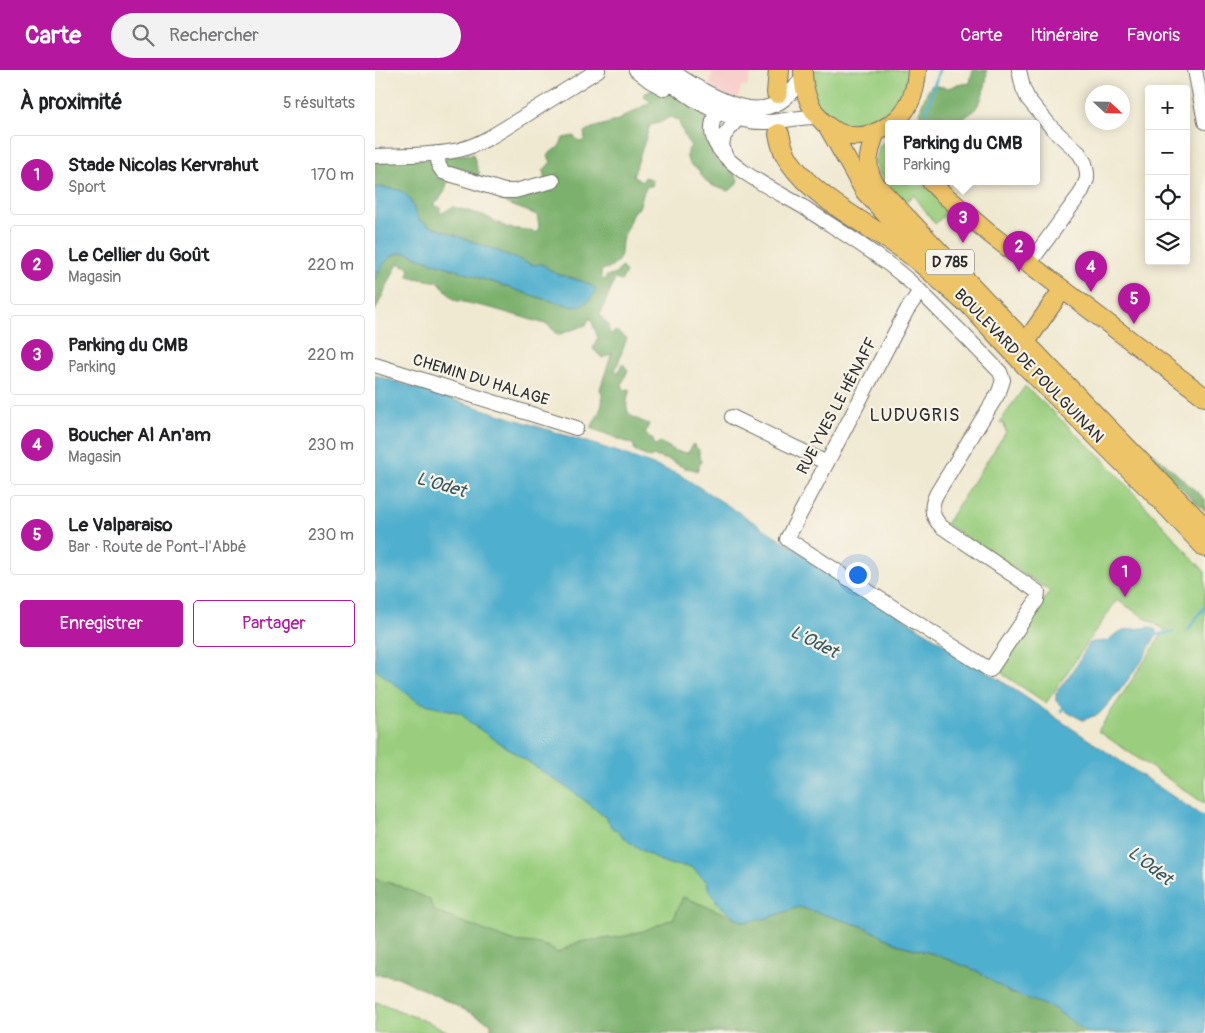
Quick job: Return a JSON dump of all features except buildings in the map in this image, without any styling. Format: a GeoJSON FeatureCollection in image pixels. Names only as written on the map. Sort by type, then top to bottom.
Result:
{"type":"FeatureCollection","features":[{"type":"Feature","properties":{"kind":"highway"},"geometry":{"type":"LineString","coordinates":[[777,93],[779,70]]}},
{"type":"Feature","properties":{"kind":"highway","name":"D 785"},"geometry":{"type":"LineString","coordinates":[[779,134],[784,151],[790,162],[808,183],[836,205],[913,256],[963,300]]}},
{"type":"Feature","properties":{"kind":"main road"},"geometry":{"type":"LineString","coordinates":[[896,120],[907,107],[912,96],[917,82],[917,70]]}},
{"type":"Feature","properties":{"kind":"main road","name":"BOULEVARD DE POULGUINAN"},"geometry":{"type":"LineString","coordinates":[[803,73],[811,107],[823,122],[870,198],[1025,366],[1158,498],[1205,548]]}},
{"type":"Feature","properties":{"kind":"main road"},"geometry":{"type":"LineString","coordinates":[[907,107],[911,120]]}},
{"type":"Feature","properties":{"kind":"main road"},"geometry":{"type":"LineString","coordinates":[[823,122],[843,134],[851,136],[867,136],[885,130]]}},
{"type":"Feature","properties":{"kind":"main road","name":"BOULEVARD DE POULGUINAN"},"geometry":{"type":"LineString","coordinates":[[885,130],[868,159],[873,181],[1205,527]]}},
{"type":"Feature","properties":{"kind":"main road"},"geometry":{"type":"LineString","coordinates":[[934,185],[974,221],[1062,290],[1205,397]]}},
{"type":"Feature","properties":{"kind":"main road"},"geometry":{"type":"LineString","coordinates":[[940,185],[954,202]]}},
{"type":"Feature","properties":{"kind":"main road"},"geometry":{"type":"LineString","coordinates":[[1026,342],[1062,290]]}},
{"type":"Feature","properties":{"kind":"street"},"geometry":{"type":"LineString","coordinates":[[375,156],[437,154],[471,146],[483,141],[598,70]]}},
{"type":"Feature","properties":{"kind":"street"},"geometry":{"type":"LineString","coordinates":[[636,70],[663,88],[668,87],[673,75]]}},
{"type":"Feature","properties":{"kind":"street"},"geometry":{"type":"LineString","coordinates":[[655,70],[673,75],[693,85],[735,118],[755,122],[768,122],[808,116],[823,122]]}},
{"type":"Feature","properties":{"kind":"street"},"geometry":{"type":"LineString","coordinates":[[1019,70],[1023,88],[1028,99],[1052,128],[1079,153],[1085,163],[1087,173],[1087,179],[1081,193],[1029,264]]}},
{"type":"Feature","properties":{"kind":"street"},"geometry":{"type":"LineString","coordinates":[[1195,70],[1205,122]]}},
{"type":"Feature","properties":{"kind":"street"},"geometry":{"type":"LineString","coordinates":[[725,155],[722,145],[723,140],[725,133],[735,118],[782,101],[792,92],[803,73]]}},
{"type":"Feature","properties":{"kind":"street"},"geometry":{"type":"LineString","coordinates":[[673,75],[694,99],[719,106]]}},
{"type":"Feature","properties":{"kind":"street"},"geometry":{"type":"LineString","coordinates":[[719,106],[712,124],[713,136],[717,146],[735,166],[867,248],[920,291]]}},
{"type":"Feature","properties":{"kind":"street"},"geometry":{"type":"LineString","coordinates":[[437,154],[439,166],[443,172],[504,191],[515,191],[553,181]]}},
{"type":"Feature","properties":{"kind":"street","name":"RUE YVES LE HÉNAFF"},"geometry":{"type":"LineString","coordinates":[[920,291],[997,368],[1002,376],[1002,385],[999,392],[937,493],[933,501],[932,510],[934,518],[942,527],[1039,592],[1037,600],[990,670],[787,539],[907,310],[920,291]]}},
{"type":"Feature","properties":{"kind":"street","name":"CHEMIN DU HALAGE"},"geometry":{"type":"LineString","coordinates":[[375,365],[577,428]]}},
{"type":"Feature","properties":{"kind":"street"},"geometry":{"type":"LineString","coordinates":[[732,417],[827,463]]}},
{"type":"Feature","properties":{"kind":"shaded area"},"geometry":{"type":"Polygon","coordinates":[[[713,70],[752,70],[747,87],[741,86],[738,99],[726,96],[709,86],[713,70]]]}},
{"type":"Feature","properties":{"kind":"green space"},"geometry":{"type":"Polygon","coordinates":[[[811,70],[908,70],[903,97],[891,116],[874,126],[853,129],[832,121],[812,94],[811,70]]]}},
{"type":"Feature","properties":{"kind":"green space"},"geometry":{"type":"Polygon","coordinates":[[[973,70],[987,70],[986,83],[981,100],[974,111],[963,120],[922,120],[920,108],[932,85],[948,88],[970,83],[973,70]]]}},
{"type":"Feature","properties":{"kind":"green space"},"geometry":{"type":"Polygon","coordinates":[[[653,88],[668,91],[698,110],[704,117],[707,138],[713,157],[731,170],[738,180],[729,191],[714,186],[707,181],[698,169],[691,165],[687,159],[687,153],[691,146],[678,120],[670,117],[650,125],[633,177],[643,181],[645,177],[649,178],[653,181],[652,186],[648,186],[644,191],[639,208],[633,212],[622,241],[621,254],[618,261],[612,267],[601,272],[601,277],[604,280],[607,276],[614,275],[622,267],[626,273],[621,281],[615,279],[600,315],[608,325],[611,334],[616,331],[627,338],[615,371],[619,372],[622,363],[628,370],[622,384],[624,390],[630,390],[627,400],[628,411],[633,417],[649,424],[645,434],[653,439],[653,444],[656,446],[660,442],[676,451],[688,453],[693,444],[699,450],[701,461],[697,471],[685,468],[669,460],[654,456],[650,458],[634,451],[634,445],[591,428],[602,405],[600,389],[612,353],[602,358],[593,349],[598,338],[590,317],[586,325],[557,335],[549,325],[491,308],[454,300],[439,282],[408,277],[410,268],[398,263],[375,311],[375,278],[377,273],[392,256],[402,253],[409,253],[534,296],[574,307],[582,281],[554,273],[542,264],[533,265],[422,223],[417,217],[407,195],[397,190],[375,188],[375,161],[473,154],[478,171],[480,172],[477,177],[458,173],[447,183],[445,191],[433,206],[440,207],[440,214],[453,207],[483,215],[508,228],[537,233],[539,226],[537,215],[508,204],[499,198],[502,195],[530,196],[535,194],[542,187],[544,181],[543,171],[551,162],[548,156],[559,147],[563,138],[574,136],[580,142],[585,140],[584,132],[616,121],[649,103],[650,101],[644,97],[645,93],[653,88]]]}},
{"type":"Feature","properties":{"kind":"green space"},"geometry":{"type":"Polygon","coordinates":[[[885,142],[885,185],[928,185],[951,209],[935,224],[914,195],[902,204],[886,189],[875,162],[880,145],[885,142]]]}},
{"type":"Feature","properties":{"kind":"green space"},"geometry":{"type":"Polygon","coordinates":[[[1025,386],[1103,459],[1205,572],[1205,804],[1098,731],[1165,630],[1117,600],[1046,703],[1004,675],[1000,670],[1002,659],[1050,591],[946,524],[1006,432],[1004,424],[1000,422],[1025,386]]]}},
{"type":"Feature","properties":{"kind":"green space"},"geometry":{"type":"Polygon","coordinates":[[[1153,453],[1205,499],[1205,511],[1149,457],[1153,453]]]}},
{"type":"Feature","properties":{"kind":"green space"},"geometry":{"type":"Polygon","coordinates":[[[375,519],[1205,1033],[1088,1033],[1053,1008],[745,922],[683,897],[674,918],[626,936],[578,942],[557,953],[539,945],[516,942],[491,934],[434,911],[429,899],[397,885],[375,879],[375,519]]]}},
{"type":"Feature","properties":{"kind":"green space"},"geometry":{"type":"Polygon","coordinates":[[[375,879],[397,885],[429,899],[434,911],[512,941],[535,943],[549,947],[557,953],[578,942],[626,936],[674,918],[683,897],[745,922],[799,907],[862,926],[897,944],[934,954],[977,971],[1009,992],[1053,1007],[1088,1033],[491,1033],[491,1023],[398,977],[375,974],[375,879]]]}},
{"type":"Feature","properties":{"kind":"green space"},"geometry":{"type":"Polygon","coordinates":[[[375,1002],[437,1026],[450,1033],[375,1033],[375,1002]]]}},
{"type":"Feature","properties":{"kind":"water"},"geometry":{"type":"Polygon","coordinates":[[[375,188],[400,190],[409,197],[419,220],[430,226],[533,265],[542,264],[555,273],[591,286],[596,289],[595,293],[588,301],[574,307],[534,296],[402,252],[388,260],[375,279],[375,188]]]}},
{"type":"Feature","properties":{"kind":"water","name":"L'Odet"},"geometry":{"type":"Polygon","coordinates":[[[375,375],[621,453],[680,475],[991,674],[1205,818],[1205,1033],[1088,1033],[1053,1008],[1009,992],[977,971],[934,954],[897,944],[862,926],[799,907],[765,919],[745,922],[737,919],[719,905],[708,888],[707,882],[691,867],[666,864],[634,846],[612,827],[606,818],[579,796],[470,723],[461,713],[418,702],[375,669],[375,375]]]}},
{"type":"Feature","properties":{"kind":"water"},"geometry":{"type":"Polygon","coordinates":[[[1150,627],[1156,630],[1156,635],[1141,662],[1099,714],[1083,720],[1067,712],[1056,701],[1056,693],[1077,665],[1089,644],[1092,642],[1108,641],[1122,631],[1150,627]]]}},
{"type":"Feature","properties":{"kind":"waterway"},"geometry":{"type":"LineString","coordinates":[[926,112],[939,70]]}},
{"type":"Feature","properties":{"kind":"waterway"},"geometry":{"type":"LineString","coordinates":[[1188,630],[1205,606]]}},
{"type":"Feature","properties":{"kind":"waterway"},"geometry":{"type":"LineString","coordinates":[[1156,635],[1173,632]]}},
{"type":"Feature","properties":{"kind":"place","name":"Parking du CMB"},"geometry":{"type":"Point","coordinates":[963,243]}},
{"type":"Feature","properties":{"kind":"place","name":"Le Cellier du Goût"},"geometry":{"type":"Point","coordinates":[1019,272]}},
{"type":"Feature","properties":{"kind":"place","name":"Boucher Al An'am"},"geometry":{"type":"Point","coordinates":[1091,292]}},
{"type":"Feature","properties":{"kind":"place","name":"Le Valparaiso"},"geometry":{"type":"Point","coordinates":[1134,324]}},
{"type":"Feature","properties":{"kind":"place","name":"Stade Nicolas Kervrahut"},"geometry":{"type":"Point","coordinates":[1125,597]}},
{"type":"Feature","properties":{"kind":"district","name":"LUDUGRIS"},"geometry":{"type":"Point","coordinates":[915,415]}}]}
